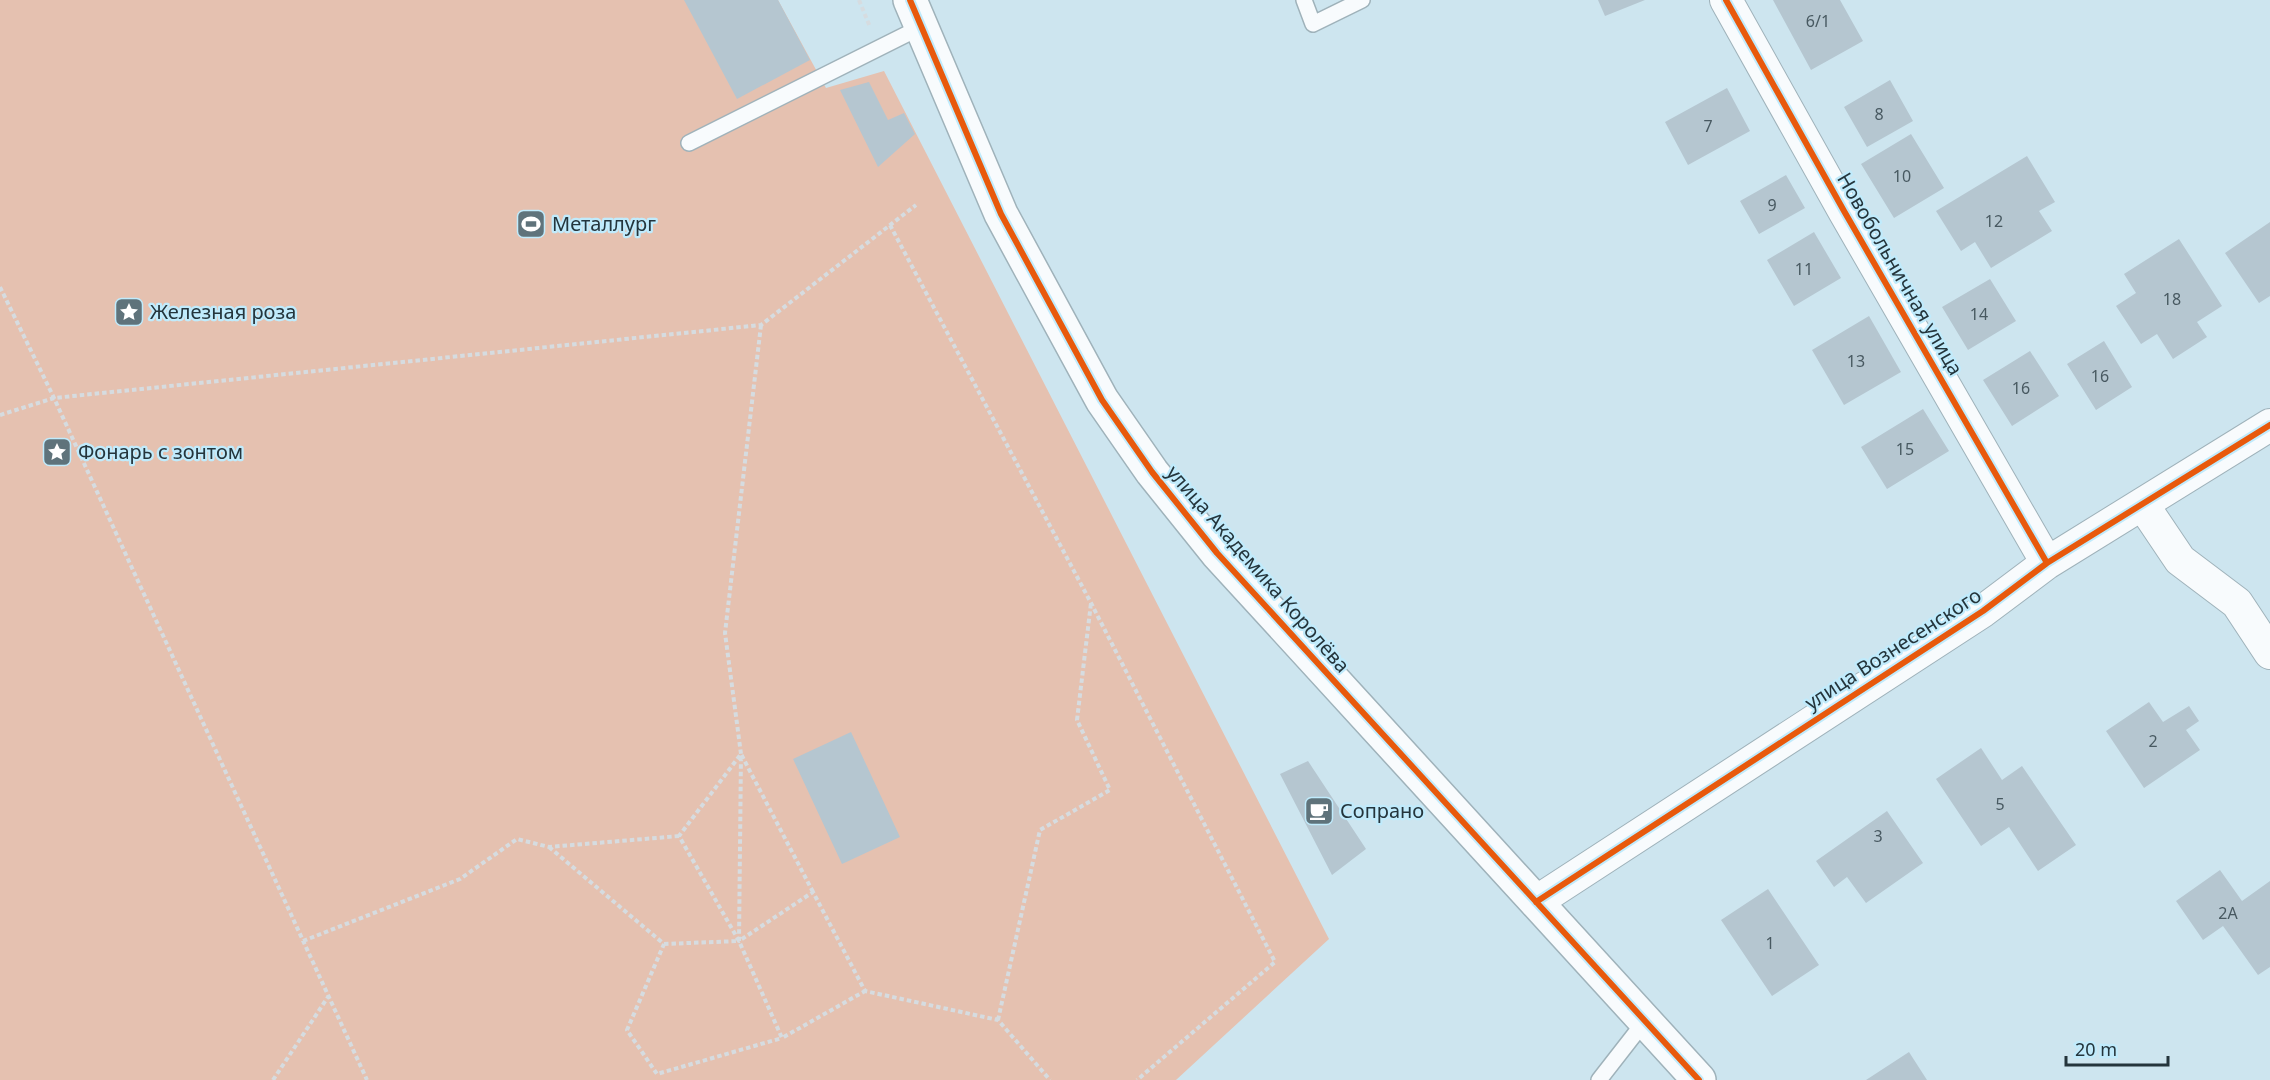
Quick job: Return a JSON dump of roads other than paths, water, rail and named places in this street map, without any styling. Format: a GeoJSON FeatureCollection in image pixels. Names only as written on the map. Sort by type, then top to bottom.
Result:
{"type":"FeatureCollection","features":[{"type":"Feature","properties":{"kind":"street","name":"Новобольничная улица"},"geometry":{"type":"LineString","coordinates":[[1726,0],[1844,211],[2048,563]]}},
{"type":"Feature","properties":{"kind":"street","name":"улица Академика Королёва"},"geometry":{"type":"LineString","coordinates":[[916,13],[1001,214],[1102,400],[1152,472],[1217,553],[1699,1080]]}},
{"type":"Feature","properties":{"kind":"street","name":"улица Вознесенского"},"geometry":{"type":"LineString","coordinates":[[1536,902],[1983,611],[2048,563],[2270,425]]}},
{"type":"Feature","properties":{"kind":"street"},"geometry":{"type":"LineString","coordinates":[[2143,505],[2180,560],[2237,603],[2270,653]]}},
{"type":"Feature","properties":{"kind":"lane"},"geometry":{"type":"LineString","coordinates":[[1304,0],[1313,24],[1362,0]]}},
{"type":"Feature","properties":{"kind":"lane"},"geometry":{"type":"LineString","coordinates":[[689,143],[916,13]]}},
{"type":"Feature","properties":{"kind":"lane"},"geometry":{"type":"LineString","coordinates":[[1599,1080],[1645,1021]]}},
{"type":"Feature","properties":{"kind":"place","name":"Металлург"},"geometry":{"type":"Point","coordinates":[531,224]}},
{"type":"Feature","properties":{"kind":"place","name":"Железная роза"},"geometry":{"type":"Point","coordinates":[129,312]}},
{"type":"Feature","properties":{"kind":"place","name":"Фонарь с зонтом"},"geometry":{"type":"Point","coordinates":[57,452]}},
{"type":"Feature","properties":{"kind":"place","name":"Сопрано"},"geometry":{"type":"Point","coordinates":[1319,811]}}]}
